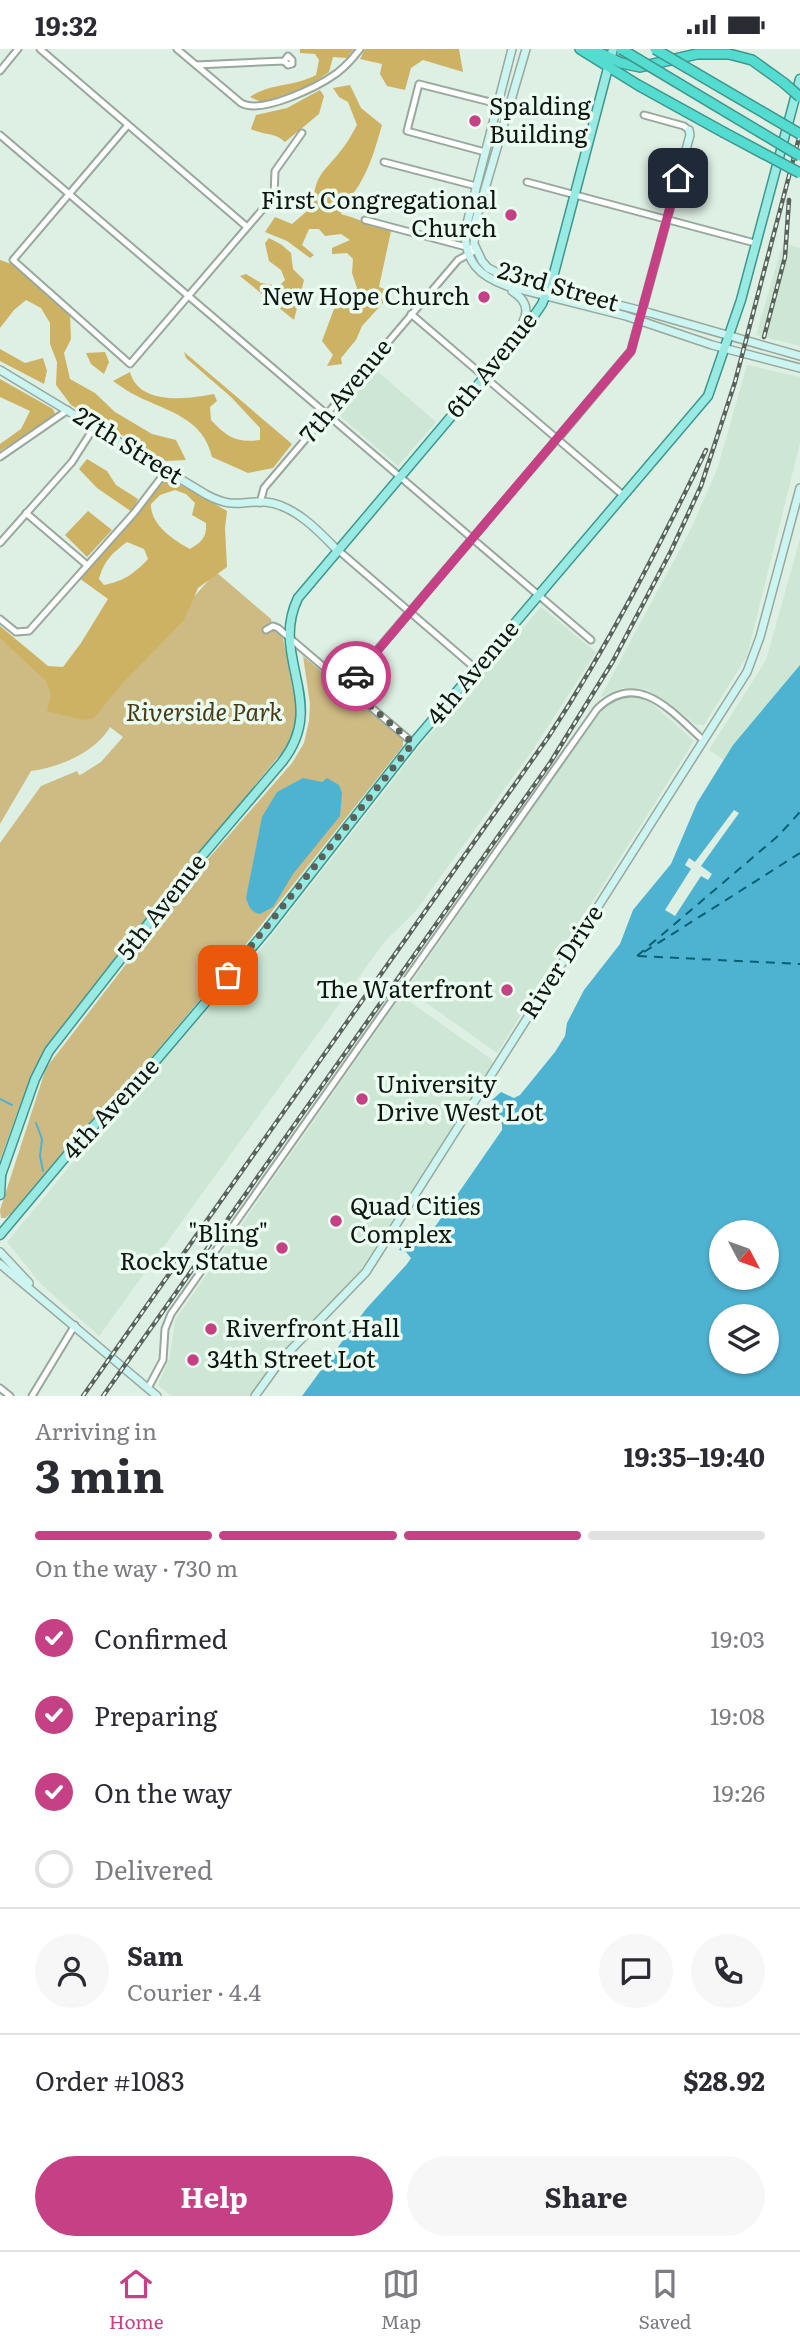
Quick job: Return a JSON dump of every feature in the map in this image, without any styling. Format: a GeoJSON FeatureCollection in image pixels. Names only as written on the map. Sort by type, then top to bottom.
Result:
{"type":"FeatureCollection","features":[{"type":"Feature","properties":{"kind":"highway"},"geometry":{"type":"LineString","coordinates":[[580,49],[800,173]]}},
{"type":"Feature","properties":{"kind":"highway"},"geometry":{"type":"LineString","coordinates":[[592,49],[609,63],[640,67],[698,54],[729,54],[752,60],[800,97]]}},
{"type":"Feature","properties":{"kind":"highway"},"geometry":{"type":"LineString","coordinates":[[621,49],[800,156]]}},
{"type":"Feature","properties":{"kind":"highway"},"geometry":{"type":"LineString","coordinates":[[655,49],[800,134]]}},
{"type":"Feature","properties":{"kind":"main road","name":"6th Avenue"},"geometry":{"type":"LineString","coordinates":[[288,638],[298,598],[531,321],[545,296],[575,195],[613,49]]}},
{"type":"Feature","properties":{"kind":"main road","name":"4th Avenue"},"geometry":{"type":"LineString","coordinates":[[0,1235],[86,1134],[148,1069],[265,931],[413,743],[708,396],[741,300],[800,79]]}},
{"type":"Feature","properties":{"kind":"main road","name":"5th Avenue"},"geometry":{"type":"LineString","coordinates":[[0,1195],[0,1177],[35,1079],[49,1051],[191,869],[282,762],[294,744],[300,726],[302,706],[288,638]]}},
{"type":"Feature","properties":{"kind":"main road"},"geometry":{"type":"LineString","coordinates":[[0,1225],[13,1220]]}},
{"type":"Feature","properties":{"kind":"street"},"geometry":{"type":"LineString","coordinates":[[0,72],[18,49]]}},
{"type":"Feature","properties":{"kind":"street"},"geometry":{"type":"LineString","coordinates":[[40,49],[247,227]]}},
{"type":"Feature","properties":{"kind":"street"},"geometry":{"type":"LineString","coordinates":[[177,49],[241,103],[251,107],[307,89],[341,70],[360,49]]}},
{"type":"Feature","properties":{"kind":"street"},"geometry":{"type":"LineString","coordinates":[[467,251],[465,231],[512,49]]}},
{"type":"Feature","properties":{"kind":"street"},"geometry":{"type":"LineString","coordinates":[[476,250],[473,233],[475,223],[526,49]]}},
{"type":"Feature","properties":{"kind":"street"},"geometry":{"type":"LineString","coordinates":[[194,65],[284,61]]}},
{"type":"Feature","properties":{"kind":"street"},"geometry":{"type":"LineString","coordinates":[[485,152],[407,131],[419,84],[510,107]]}},
{"type":"Feature","properties":{"kind":"street"},"geometry":{"type":"LineString","coordinates":[[350,688],[357,674],[631,351],[690,135],[684,126],[644,115]]}},
{"type":"Feature","properties":{"kind":"street"},"geometry":{"type":"LineString","coordinates":[[128,125],[13,260],[130,364],[274,196],[275,171],[302,133]]}},
{"type":"Feature","properties":{"kind":"street"},"geometry":{"type":"LineString","coordinates":[[1,139],[591,640]]}},
{"type":"Feature","properties":{"kind":"street"},"geometry":{"type":"LineString","coordinates":[[384,162],[476,186]]}},
{"type":"Feature","properties":{"kind":"street"},"geometry":{"type":"LineString","coordinates":[[527,182],[751,242]]}},
{"type":"Feature","properties":{"kind":"street","name":"23rd Street"},"geometry":{"type":"LineString","coordinates":[[365,220],[467,251],[476,250],[482,261],[493,271],[800,355]]}},
{"type":"Feature","properties":{"kind":"street","name":"23rd Street"},"geometry":{"type":"LineString","coordinates":[[467,251],[489,280],[639,321],[724,349],[800,368]]}},
{"type":"Feature","properties":{"kind":"street","name":"7th Avenue"},"geometry":{"type":"LineString","coordinates":[[260,503],[264,488],[467,251]]}},
{"type":"Feature","properties":{"kind":"street"},"geometry":{"type":"LineString","coordinates":[[489,280],[520,296],[525,306],[524,323],[506,351]]}},
{"type":"Feature","properties":{"kind":"street"},"geometry":{"type":"LineString","coordinates":[[411,314],[624,496]]}},
{"type":"Feature","properties":{"kind":"street","name":"27th Street"},"geometry":{"type":"LineString","coordinates":[[0,370],[224,503],[260,503],[289,510],[337,550]]}},
{"type":"Feature","properties":{"kind":"street"},"geometry":{"type":"LineString","coordinates":[[0,457],[68,410]]}},
{"type":"Feature","properties":{"kind":"street"},"geometry":{"type":"LineString","coordinates":[[0,543],[72,462],[95,426]]}},
{"type":"Feature","properties":{"kind":"street"},"geometry":{"type":"LineString","coordinates":[[0,619],[16,632],[23,633],[33,627],[130,518],[167,470]]}},
{"type":"Feature","properties":{"kind":"street","name":"River Drive"},"geometry":{"type":"LineString","coordinates":[[255,1396],[281,1360],[366,1272],[753,660],[800,490],[800,478]]}},
{"type":"Feature","properties":{"kind":"street"},"geometry":{"type":"LineString","coordinates":[[26,513],[87,565]]}},
{"type":"Feature","properties":{"kind":"street"},"geometry":{"type":"LineString","coordinates":[[337,550],[476,669]]}},
{"type":"Feature","properties":{"kind":"street"},"geometry":{"type":"LineString","coordinates":[[266,630],[276,626],[413,743]]}},
{"type":"Feature","properties":{"kind":"street"},"geometry":{"type":"LineString","coordinates":[[148,1388],[163,1360],[165,1329],[171,1314],[597,709],[620,694],[648,695],[704,740]]}},
{"type":"Feature","properties":{"kind":"street"},"geometry":{"type":"LineString","coordinates":[[0,1252],[41,1297]]}},
{"type":"Feature","properties":{"kind":"street"},"geometry":{"type":"LineString","coordinates":[[1,1266],[157,1396]]}},
{"type":"Feature","properties":{"kind":"street"},"geometry":{"type":"LineString","coordinates":[[32,1396],[75,1325]]}},
{"type":"Feature","properties":{"kind":"street"},"geometry":{"type":"LineString","coordinates":[[0,1388],[10,1396]]}},
{"type":"Feature","properties":{"kind":"shaded area"},"geometry":{"type":"Polygon","coordinates":[[[300,49],[354,49],[347,58],[333,57],[329,72],[309,86],[263,103],[250,97],[266,89],[299,82],[316,75],[319,60],[315,54],[300,53],[300,49]]]}},
{"type":"Feature","properties":{"kind":"shaded area"},"geometry":{"type":"Polygon","coordinates":[[[365,49],[459,49],[463,72],[423,60],[411,68],[405,90],[387,86],[380,74],[382,64],[360,59],[365,49]]]}},
{"type":"Feature","properties":{"kind":"shaded area"},"geometry":{"type":"Polygon","coordinates":[[[350,85],[361,108],[382,125],[366,171],[341,214],[391,231],[379,287],[393,292],[362,326],[356,340],[341,358],[342,364],[327,366],[333,355],[322,341],[334,309],[347,301],[357,288],[352,273],[353,259],[347,253],[332,254],[332,248],[350,240],[341,234],[325,236],[319,229],[309,229],[302,245],[314,255],[310,258],[287,241],[265,232],[275,217],[292,224],[313,206],[315,188],[320,176],[344,147],[357,125],[348,102],[339,97],[333,88],[350,85]]]}},
{"type":"Feature","properties":{"kind":"shaded area"},"geometry":{"type":"Polygon","coordinates":[[[320,90],[324,96],[319,114],[285,142],[251,129],[256,115],[287,108],[320,90]]]}},
{"type":"Feature","properties":{"kind":"shaded area"},"geometry":{"type":"Polygon","coordinates":[[[269,238],[291,253],[293,269],[304,280],[294,320],[240,276],[246,274],[261,283],[279,286],[285,280],[281,270],[269,261],[265,243],[269,238]]]}},
{"type":"Feature","properties":{"kind":"shaded area"},"geometry":{"type":"Polygon","coordinates":[[[783,243],[800,248],[800,346],[756,335],[783,243]]]}},
{"type":"Feature","properties":{"kind":"shaded area"},"geometry":{"type":"Polygon","coordinates":[[[0,260],[17,266],[70,315],[71,339],[64,353],[70,379],[95,393],[115,412],[152,434],[176,440],[186,460],[166,461],[71,405],[56,385],[57,362],[50,344],[50,323],[41,308],[26,300],[0,328],[0,260]]]}},
{"type":"Feature","properties":{"kind":"shaded area"},"geometry":{"type":"Polygon","coordinates":[[[0,349],[25,363],[43,358],[47,371],[44,384],[0,361],[0,349]]]}},
{"type":"Feature","properties":{"kind":"shaded area"},"geometry":{"type":"Polygon","coordinates":[[[105,352],[109,362],[104,374],[91,364],[86,353],[105,352]]]}},
{"type":"Feature","properties":{"kind":"shaded area"},"geometry":{"type":"Polygon","coordinates":[[[184,352],[292,444],[273,468],[248,473],[212,457],[208,444],[193,425],[113,381],[130,372],[135,383],[154,395],[178,398],[214,394],[217,401],[210,407],[211,420],[217,426],[227,435],[244,441],[260,440],[260,428],[231,397],[186,358],[184,352]]]}},
{"type":"Feature","properties":{"kind":"shaded area"},"geometry":{"type":"Polygon","coordinates":[[[747,365],[800,377],[800,443],[747,656],[704,725],[696,725],[670,703],[646,689],[622,688],[600,698],[691,529],[718,467],[747,365]]]}},
{"type":"Feature","properties":{"kind":"shaded area"},"geometry":{"type":"Polygon","coordinates":[[[376,370],[436,422],[398,466],[338,414],[376,370]]]}},
{"type":"Feature","properties":{"kind":"shaded area"},"geometry":{"type":"Polygon","coordinates":[[[0,379],[53,409],[56,416],[0,451],[0,444],[21,429],[30,411],[0,397],[0,379]]]}},
{"type":"Feature","properties":{"kind":"shaded area"},"geometry":{"type":"Polygon","coordinates":[[[87,459],[107,471],[116,485],[138,499],[132,512],[97,488],[79,469],[87,459]]]}},
{"type":"Feature","properties":{"kind":"shaded area"},"geometry":{"type":"Polygon","coordinates":[[[167,477],[227,511],[227,567],[198,588],[184,620],[120,686],[94,718],[83,720],[47,711],[51,694],[46,681],[0,638],[0,626],[48,666],[63,667],[108,599],[79,578],[167,477]],[[175,490],[160,495],[151,504],[152,511],[164,531],[190,549],[203,539],[206,523],[192,515],[195,503],[186,494],[175,490]],[[127,542],[103,567],[99,579],[104,585],[128,576],[148,559],[144,549],[127,542]]]}},
{"type":"Feature","properties":{"kind":"shaded area"},"geometry":{"type":"Polygon","coordinates":[[[88,511],[112,530],[87,557],[65,535],[88,511]]]}},
{"type":"Feature","properties":{"kind":"shaded area"},"geometry":{"type":"Polygon","coordinates":[[[800,539],[800,666],[733,745],[724,760],[709,750],[766,660],[800,539]]]}},
{"type":"Feature","properties":{"kind":"shaded area"},"geometry":{"type":"Polygon","coordinates":[[[541,607],[596,652],[532,751],[415,912],[385,941],[99,1336],[41,1284],[7,1242],[80,1154],[260,950],[420,746],[541,607]]]}},
{"type":"Feature","properties":{"kind":"shaded area"},"geometry":{"type":"Polygon","coordinates":[[[628,696],[648,700],[694,741],[497,1053],[407,989],[599,712],[612,702],[628,696]]]}},
{"type":"Feature","properties":{"kind":"shaded area"},"geometry":{"type":"Polygon","coordinates":[[[403,997],[491,1059],[493,1064],[359,1273],[274,1362],[250,1396],[171,1396],[158,1385],[170,1357],[175,1320],[399,999],[403,997]]]}},
{"type":"Feature","properties":{"kind":"green space","name":"Riverside Park"},"geometry":{"type":"Polygon","coordinates":[[[216,572],[271,619],[273,629],[283,638],[296,705],[291,735],[283,751],[178,879],[47,1047],[31,1075],[0,1160],[0,843],[41,786],[77,771],[79,775],[82,774],[101,762],[123,737],[110,727],[96,744],[86,751],[53,766],[31,771],[0,824],[0,631],[92,711],[216,572]]]}},
{"type":"Feature","properties":{"kind":"green space","name":"Riverside Park"},"geometry":{"type":"Polygon","coordinates":[[[303,656],[403,740],[403,746],[231,963],[139,1072],[75,1138],[12,1213],[1,1218],[0,1210],[46,1068],[201,867],[292,763],[304,743],[310,704],[303,656]]]}},
{"type":"Feature","properties":{"kind":"water"},"geometry":{"type":"Polygon","coordinates":[[[800,665],[800,1396],[302,1396],[366,1309],[411,1258],[406,1252],[399,1250],[412,1228],[424,1236],[430,1234],[502,1130],[502,1124],[488,1113],[492,1100],[501,1092],[514,1098],[520,1095],[555,1052],[565,1036],[567,1023],[584,990],[620,944],[633,910],[671,864],[697,803],[733,745],[800,665]]]}},
{"type":"Feature","properties":{"kind":"water"},"geometry":{"type":"Polygon","coordinates":[[[303,778],[322,782],[327,778],[339,785],[342,793],[340,816],[293,874],[273,907],[260,914],[251,909],[246,898],[262,817],[277,792],[303,778]]]}},
{"type":"Feature","properties":{"kind":"pier"},"geometry":{"type":"Polygon","coordinates":[[[734,810],[739,813],[701,866],[712,874],[708,880],[701,876],[675,916],[665,910],[691,869],[685,865],[689,858],[695,862],[734,810]]]}},
{"type":"Feature","properties":{"kind":"waterway"},"geometry":{"type":"LineString","coordinates":[[0,1099],[12,1105]]}},
{"type":"Feature","properties":{"kind":"waterway"},"geometry":{"type":"LineString","coordinates":[[36,1123],[42,1139],[40,1156],[43,1171]]}},
{"type":"Feature","properties":{"kind":"ferry route"},"geometry":{"type":"LineString","coordinates":[[637,956],[778,836],[800,812]]}},
{"type":"Feature","properties":{"kind":"ferry route"},"geometry":{"type":"LineString","coordinates":[[644,952],[800,853]]}},
{"type":"Feature","properties":{"kind":"ferry route"},"geometry":{"type":"LineString","coordinates":[[638,956],[800,964]]}},
{"type":"Feature","properties":{"kind":"railway"},"geometry":{"type":"LineString","coordinates":[[103,1396],[550,763],[613,661],[671,551],[701,486],[735,382],[800,134]]}},
{"type":"Feature","properties":{"kind":"railway"},"geometry":{"type":"LineString","coordinates":[[764,337],[785,257],[789,200]]}},
{"type":"Feature","properties":{"kind":"railway"},"geometry":{"type":"LineString","coordinates":[[83,1396],[549,736],[632,596],[706,450]]}},
{"type":"Feature","properties":{"kind":"way so far"},"geometry":{"type":"LineString","coordinates":[[228,975],[413,743],[350,688],[356,676]]}},
{"type":"Feature","properties":{"kind":"place","name":"Spalding Building"},"geometry":{"type":"Point","coordinates":[475,121]}},
{"type":"Feature","properties":{"kind":"place","name":"First Congregational Church"},"geometry":{"type":"Point","coordinates":[511,215]}},
{"type":"Feature","properties":{"kind":"place","name":"New Hope Church"},"geometry":{"type":"Point","coordinates":[484,297]}},
{"type":"Feature","properties":{"kind":"place","name":"The Waterfront"},"geometry":{"type":"Point","coordinates":[507,990]}},
{"type":"Feature","properties":{"kind":"place","name":"University Drive West Lot"},"geometry":{"type":"Point","coordinates":[362,1099]}},
{"type":"Feature","properties":{"kind":"place","name":"Quad Cities Complex"},"geometry":{"type":"Point","coordinates":[336,1221]}},
{"type":"Feature","properties":{"kind":"place","name":"\"Bling\" Rocky Statue"},"geometry":{"type":"Point","coordinates":[282,1248]}},
{"type":"Feature","properties":{"kind":"place","name":"Riverfront Hall"},"geometry":{"type":"Point","coordinates":[211,1329]}},
{"type":"Feature","properties":{"kind":"place","name":"34th Street Lot"},"geometry":{"type":"Point","coordinates":[193,1360]}},
{"type":"Feature","properties":{"kind":"route"},"geometry":{"type":"LineString","coordinates":[[356,676],[631,351],[678,178]]}}]}
